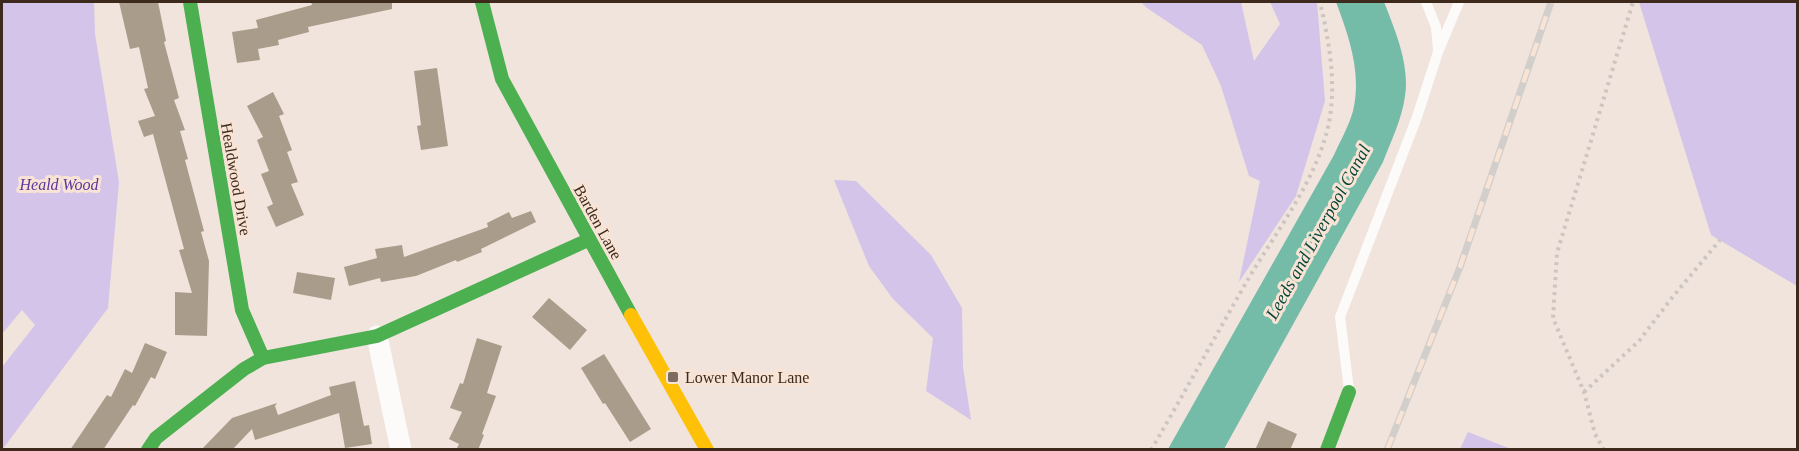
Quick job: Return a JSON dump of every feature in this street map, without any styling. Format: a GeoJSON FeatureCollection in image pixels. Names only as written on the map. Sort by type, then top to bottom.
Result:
{"type":"FeatureCollection","features":[{"type":"Feature","properties":{"kind":"street","name":"Barden Lane"},"geometry":{"type":"LineString","coordinates":[[482,2],[502,79],[588,240],[708,450]]}},
{"type":"Feature","properties":{"kind":"street","name":"Healdwood Drive"},"geometry":{"type":"LineString","coordinates":[[194,3],[242,310],[263,358]]}},
{"type":"Feature","properties":{"kind":"street"},"geometry":{"type":"LineString","coordinates":[[148,450],[156,438],[244,369],[263,358],[377,336],[588,240]]}},
{"type":"Feature","properties":{"kind":"street"},"geometry":{"type":"LineString","coordinates":[[377,336],[401,450]]}},
{"type":"Feature","properties":{"kind":"street"},"geometry":{"type":"LineString","coordinates":[[1327,450],[1349,392]]}},
{"type":"Feature","properties":{"kind":"lane"},"geometry":{"type":"LineString","coordinates":[[1426,2],[1436,27],[1438,52]]}},
{"type":"Feature","properties":{"kind":"lane"},"geometry":{"type":"LineString","coordinates":[[1349,392],[1340,317],[1417,117],[1438,52],[1459,2]]}},
{"type":"Feature","properties":{"kind":"path"},"geometry":{"type":"LineString","coordinates":[[1151,450],[1250,276],[1310,177],[1326,135],[1331,110],[1332,64],[1320,2]]}},
{"type":"Feature","properties":{"kind":"path"},"geometry":{"type":"LineString","coordinates":[[1604,450],[1595,434],[1584,393],[1553,318],[1557,253],[1633,2]]}},
{"type":"Feature","properties":{"kind":"path"},"geometry":{"type":"LineString","coordinates":[[1584,393],[1639,341],[1720,240]]}},
{"type":"Feature","properties":{"kind":"green space","name":"Heald Wood"},"geometry":{"type":"Polygon","coordinates":[[[2,2],[94,2],[95,34],[119,182],[108,308],[2,450],[2,367],[35,325],[22,310],[2,334],[2,2]]]}},
{"type":"Feature","properties":{"kind":"green space"},"geometry":{"type":"Polygon","coordinates":[[[1141,2],[1241,2],[1254,61],[1280,24],[1270,2],[1317,2],[1325,101],[1296,196],[1239,282],[1260,181],[1249,176],[1221,86],[1202,45],[1141,2]]]}},
{"type":"Feature","properties":{"kind":"green space"},"geometry":{"type":"Polygon","coordinates":[[[1639,2],[1797,2],[1797,286],[1711,235],[1639,2]]]}},
{"type":"Feature","properties":{"kind":"green space"},"geometry":{"type":"Polygon","coordinates":[[[834,180],[856,181],[931,255],[962,308],[963,367],[971,420],[926,391],[933,338],[893,299],[869,266],[834,180]]]}},
{"type":"Feature","properties":{"kind":"green space"},"geometry":{"type":"Polygon","coordinates":[[[1468,432],[1511,449],[1460,449],[1468,432]]]}},
{"type":"Feature","properties":{"kind":"water","name":"Leeds and Liverpool Canal"},"geometry":{"type":"Polygon","coordinates":[[[1336,2],[1384,2],[1393,24],[1405,72],[1405,96],[1396,130],[1383,162],[1224,449],[1168,449],[1334,155],[1349,122],[1355,97],[1355,69],[1353,55],[1336,2]]]}},
{"type":"Feature","properties":{"kind":"building"},"geometry":{"type":"Polygon","coordinates":[[[119,2],[158,2],[166,41],[164,42],[179,98],[174,100],[185,130],[180,131],[188,159],[185,160],[204,231],[201,232],[209,261],[207,336],[175,335],[175,292],[192,293],[179,250],[184,249],[153,134],[144,137],[138,121],[155,116],[144,89],[148,88],[139,47],[130,49],[119,2]]]}},
{"type":"Feature","properties":{"kind":"building"},"geometry":{"type":"Polygon","coordinates":[[[311,2],[392,2],[392,9],[308,27],[309,32],[278,40],[279,45],[258,49],[260,60],[237,63],[232,32],[258,28],[256,20],[312,5],[311,2]]]}},
{"type":"Feature","properties":{"kind":"building"},"geometry":{"type":"Polygon","coordinates":[[[437,68],[448,146],[421,150],[417,126],[421,125],[414,71],[437,68]]]}},
{"type":"Feature","properties":{"kind":"building"},"geometry":{"type":"Polygon","coordinates":[[[273,92],[284,114],[279,116],[292,150],[287,152],[298,182],[291,184],[304,215],[276,227],[267,207],[273,204],[261,174],[269,171],[257,140],[263,137],[247,106],[273,92]]]}},
{"type":"Feature","properties":{"kind":"building"},"geometry":{"type":"Polygon","coordinates":[[[531,211],[536,222],[481,249],[482,252],[416,276],[381,282],[380,278],[349,286],[344,267],[377,258],[375,249],[402,245],[404,257],[488,227],[487,223],[509,212],[512,218],[531,211]]]}},
{"type":"Feature","properties":{"kind":"building"},"geometry":{"type":"Polygon","coordinates":[[[297,272],[335,278],[331,300],[293,293],[297,272]]]}},
{"type":"Feature","properties":{"kind":"building"},"geometry":{"type":"Polygon","coordinates":[[[549,298],[587,330],[570,350],[532,317],[549,298]]]}},
{"type":"Feature","properties":{"kind":"building"},"geometry":{"type":"Polygon","coordinates":[[[477,338],[502,346],[487,393],[496,396],[478,450],[456,450],[459,444],[449,439],[462,412],[450,408],[460,383],[463,384],[477,338]]]}},
{"type":"Feature","properties":{"kind":"building"},"geometry":{"type":"Polygon","coordinates":[[[145,343],[167,352],[155,379],[151,377],[135,406],[133,405],[103,450],[70,450],[107,395],[111,397],[125,369],[132,373],[145,343]]]}},
{"type":"Feature","properties":{"kind":"building"},"geometry":{"type":"Polygon","coordinates":[[[604,354],[651,429],[630,442],[581,368],[604,354]]]}},
{"type":"Feature","properties":{"kind":"building"},"geometry":{"type":"Polygon","coordinates":[[[355,381],[364,426],[369,425],[372,444],[345,448],[339,413],[255,440],[252,429],[232,450],[201,450],[232,418],[277,403],[275,406],[278,415],[331,395],[329,387],[355,381]]]}},
{"type":"Feature","properties":{"kind":"building"},"geometry":{"type":"Polygon","coordinates":[[[1268,421],[1297,434],[1290,450],[1255,450],[1268,421]]]}},
{"type":"Feature","properties":{"kind":"railway"},"geometry":{"type":"LineString","coordinates":[[1387,450],[1460,267],[1551,2]]}},
{"type":"Feature","properties":{"kind":"traffic: fast"},"geometry":{"type":"LineString","coordinates":[[190,2],[242,310],[263,358]]}},
{"type":"Feature","properties":{"kind":"traffic: fast"},"geometry":{"type":"LineString","coordinates":[[482,2],[502,79],[631,315]]}},
{"type":"Feature","properties":{"kind":"traffic: fast"},"geometry":{"type":"LineString","coordinates":[[148,450],[156,438],[244,369],[263,358],[377,336],[588,240]]}},
{"type":"Feature","properties":{"kind":"traffic: fast"},"geometry":{"type":"LineString","coordinates":[[1327,450],[1349,392]]}},
{"type":"Feature","properties":{"kind":"traffic: slow"},"geometry":{"type":"LineString","coordinates":[[631,315],[707,450]]}},
{"type":"Feature","properties":{"kind":"place","name":"Lower Manor Lane"},"geometry":{"type":"Point","coordinates":[673,377]}}]}
